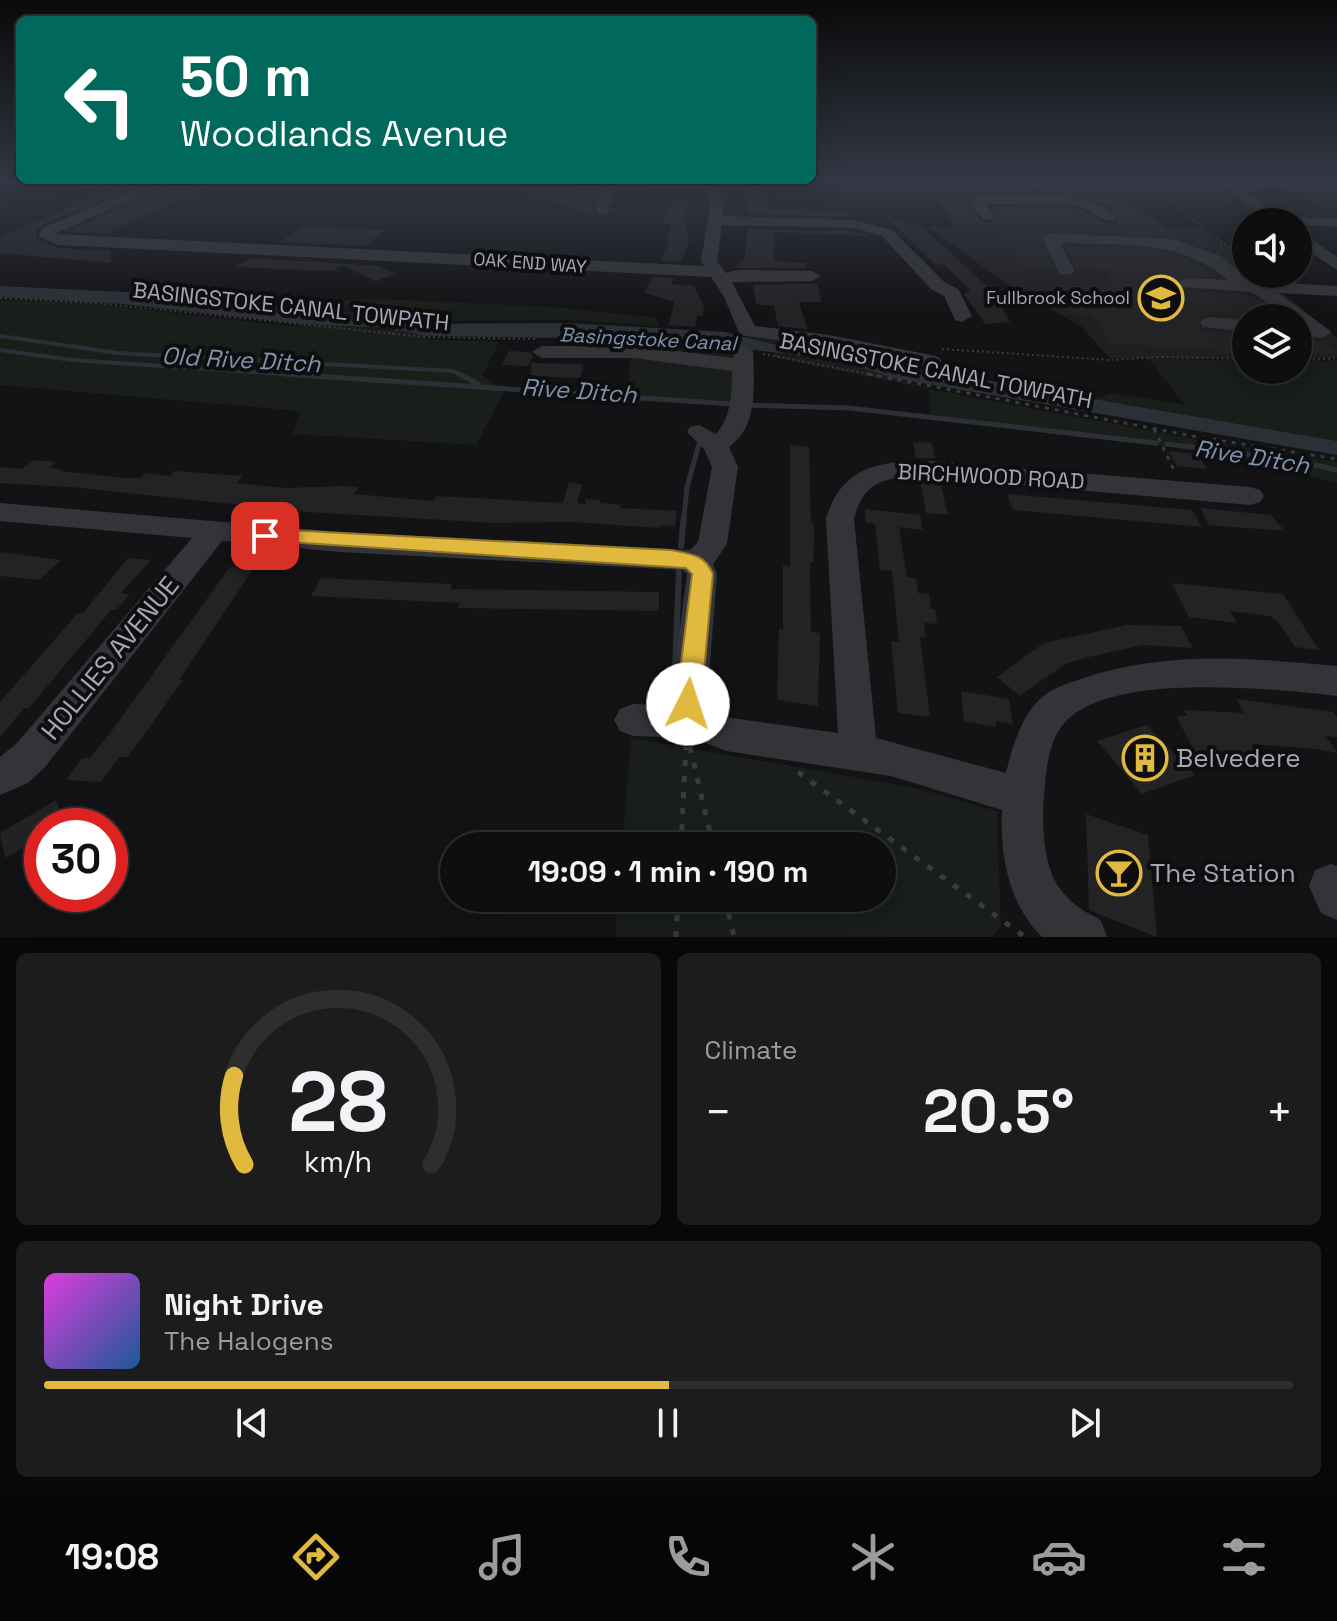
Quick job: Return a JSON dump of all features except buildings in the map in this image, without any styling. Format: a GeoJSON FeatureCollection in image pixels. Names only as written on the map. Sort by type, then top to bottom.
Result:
{"type":"FeatureCollection","features":[{"type":"Feature","properties":{"kind":"street","name":"OAK END WAY"},"geometry":{"type":"LineString","coordinates":[[60,226],[48,231],[46,236],[58,240],[717,276]]}},
{"type":"Feature","properties":{"kind":"street"},"geometry":{"type":"LineString","coordinates":[[696,564],[712,544],[725,467],[707,438],[722,442],[732,431],[739,404],[744,349],[733,297],[709,261],[715,226]]}},
{"type":"Feature","properties":{"kind":"street"},"geometry":{"type":"LineString","coordinates":[[864,226],[887,233],[937,285],[952,293],[962,316]]}},
{"type":"Feature","properties":{"kind":"street"},"geometry":{"type":"LineString","coordinates":[[1066,270],[1050,238],[1172,244],[1215,260],[1232,273]]}},
{"type":"Feature","properties":{"kind":"street"},"geometry":{"type":"LineString","coordinates":[[1312,246],[1337,265]]}},
{"type":"Feature","properties":{"kind":"street"},"geometry":{"type":"LineString","coordinates":[[717,276],[812,276]]}},
{"type":"Feature","properties":{"kind":"street"},"geometry":{"type":"LineString","coordinates":[[1188,283],[1232,285]]}},
{"type":"Feature","properties":{"kind":"street"},"geometry":{"type":"LineString","coordinates":[[1252,288],[1278,304]]}},
{"type":"Feature","properties":{"kind":"street"},"geometry":{"type":"LineString","coordinates":[[1277,288],[1337,291]]}},
{"type":"Feature","properties":{"kind":"street"},"geometry":{"type":"LineString","coordinates":[[1210,323],[1232,325]]}},
{"type":"Feature","properties":{"kind":"street"},"geometry":{"type":"LineString","coordinates":[[1312,326],[1322,332],[1312,331]]}},
{"type":"Feature","properties":{"kind":"street"},"geometry":{"type":"LineString","coordinates":[[545,346],[634,352],[744,349],[829,341],[931,361]]}},
{"type":"Feature","properties":{"kind":"street","name":"BIRCHWOOD ROAD"},"geometry":{"type":"LineString","coordinates":[[858,751],[840,525],[847,496],[857,483],[882,471],[916,468],[1196,485],[1250,496]]}},
{"type":"Feature","properties":{"kind":"street"},"geometry":{"type":"LineString","coordinates":[[0,512],[341,542],[670,557],[696,564],[702,574],[687,695],[694,729]]}},
{"type":"Feature","properties":{"kind":"street","name":"HOLLIES AVENUE"},"geometry":{"type":"LineString","coordinates":[[0,776],[14,770],[31,755],[214,531]]}},
{"type":"Feature","properties":{"kind":"street"},"geometry":{"type":"LineString","coordinates":[[1054,931],[1030,882],[1023,843],[1022,797],[1035,740],[1046,719],[1065,702],[1092,690],[1143,677],[1200,670],[1337,681]]}},
{"type":"Feature","properties":{"kind":"street"},"geometry":{"type":"LineString","coordinates":[[633,720],[858,751],[926,767],[1022,797]]}},
{"type":"Feature","properties":{"kind":"path"},"geometry":{"type":"LineString","coordinates":[[1201,226],[1232,250]]}},
{"type":"Feature","properties":{"kind":"path","name":"BASINGSTOKE CANAL TOWPATH"},"geometry":{"type":"LineString","coordinates":[[0,298],[96,303],[391,334],[545,346]]}},
{"type":"Feature","properties":{"kind":"path"},"geometry":{"type":"LineString","coordinates":[[391,334],[404,323],[396,322]]}},
{"type":"Feature","properties":{"kind":"path"},"geometry":{"type":"LineString","coordinates":[[902,355],[956,348],[1110,360],[1159,357],[1232,359]]}},
{"type":"Feature","properties":{"kind":"path","name":"BASINGSTOKE CANAL TOWPATH"},"geometry":{"type":"LineString","coordinates":[[744,349],[1154,429],[1337,459]]}},
{"type":"Feature","properties":{"kind":"path"},"geometry":{"type":"LineString","coordinates":[[1312,360],[1337,358]]}},
{"type":"Feature","properties":{"kind":"path"},"geometry":{"type":"LineString","coordinates":[[1154,429],[1196,485]]}},
{"type":"Feature","properties":{"kind":"path"},"geometry":{"type":"LineString","coordinates":[[683,832],[694,729]]}},
{"type":"Feature","properties":{"kind":"path"},"geometry":{"type":"LineString","coordinates":[[694,729],[711,832]]}},
{"type":"Feature","properties":{"kind":"path"},"geometry":{"type":"LineString","coordinates":[[788,765],[1054,931]]}},
{"type":"Feature","properties":{"kind":"path"},"geometry":{"type":"LineString","coordinates":[[676,937],[677,912]]}},
{"type":"Feature","properties":{"kind":"path"},"geometry":{"type":"LineString","coordinates":[[728,912],[734,937]]}},
{"type":"Feature","properties":{"kind":"shaded area","name":"Fullbrook School"},"geometry":{"type":"Polygon","coordinates":[[[927,226],[1202,228],[1232,252],[1232,288],[1277,288],[1296,304],[1232,304],[1232,358],[1109,358],[1082,327],[1003,281],[927,226]]]}},
{"type":"Feature","properties":{"kind":"shaded area"},"geometry":{"type":"Polygon","coordinates":[[[377,299],[552,307],[655,317],[659,326],[571,320],[440,321],[324,307],[337,301],[377,299]]]}},
{"type":"Feature","properties":{"kind":"shaded area"},"geometry":{"type":"Polygon","coordinates":[[[0,300],[96,304],[299,327],[303,324],[379,328],[425,336],[426,339],[499,342],[483,375],[504,392],[476,445],[292,434],[300,411],[0,385],[0,300]]]}},
{"type":"Feature","properties":{"kind":"shaded area"},"geometry":{"type":"Polygon","coordinates":[[[321,308],[426,321],[400,325],[371,324],[316,310],[321,308]]]}},
{"type":"Feature","properties":{"kind":"shaded area","name":"Fullbrook School"},"geometry":{"type":"Polygon","coordinates":[[[1312,317],[1337,338],[1337,357],[1312,359],[1312,317]]]}},
{"type":"Feature","properties":{"kind":"shaded area"},"geometry":{"type":"Polygon","coordinates":[[[736,334],[888,359],[886,363],[868,363],[830,358],[736,334]]]}},
{"type":"Feature","properties":{"kind":"shaded area"},"geometry":{"type":"Polygon","coordinates":[[[631,344],[739,353],[735,406],[627,401],[631,344]]]}},
{"type":"Feature","properties":{"kind":"shaded area"},"geometry":{"type":"Polygon","coordinates":[[[775,353],[857,366],[930,389],[1193,439],[1337,462],[1337,483],[1221,453],[930,420],[929,389],[772,357],[775,353]]]}},
{"type":"Feature","properties":{"kind":"shaded area"},"geometry":{"type":"Polygon","coordinates":[[[1148,358],[1232,361],[1232,384],[1312,384],[1312,361],[1337,360],[1337,441],[1095,399],[1111,393],[1185,405],[1148,358]]]}},
{"type":"Feature","properties":{"kind":"shaded area"},"geometry":{"type":"Polygon","coordinates":[[[631,738],[912,787],[997,811],[1001,927],[992,937],[615,937],[617,912],[896,912],[896,832],[623,832],[631,738]]]}},
{"type":"Feature","properties":{"kind":"water","name":"Basingstoke Canal"},"geometry":{"type":"Polygon","coordinates":[[[0,286],[185,295],[238,304],[298,307],[338,319],[393,324],[568,323],[725,332],[792,349],[1337,441],[1337,455],[893,378],[856,366],[788,354],[645,339],[425,336],[388,328],[303,324],[122,304],[0,297],[0,286]]]}},
{"type":"Feature","properties":{"kind":"waterway","name":"Old Rive Ditch"},"geometry":{"type":"LineString","coordinates":[[0,336],[118,353],[453,371],[459,374]]}},
{"type":"Feature","properties":{"kind":"waterway","name":"Rive Ditch"},"geometry":{"type":"LineString","coordinates":[[0,350],[72,360],[308,376]]}},
{"type":"Feature","properties":{"kind":"waterway","name":"Rive Ditch"},"geometry":{"type":"LineString","coordinates":[[284,374],[308,376]]}},
{"type":"Feature","properties":{"kind":"waterway","name":"Old Rive Ditch"},"geometry":{"type":"LineString","coordinates":[[459,374],[463,376]]}},
{"type":"Feature","properties":{"kind":"waterway","name":"Old Rive Ditch"},"geometry":{"type":"LineString","coordinates":[[459,374],[478,384]]}},
{"type":"Feature","properties":{"kind":"waterway","name":"Rive Ditch"},"geometry":{"type":"LineString","coordinates":[[308,376],[314,376]]}},
{"type":"Feature","properties":{"kind":"waterway","name":"Rive Ditch"},"geometry":{"type":"LineString","coordinates":[[308,376],[733,404]]}},
{"type":"Feature","properties":{"kind":"waterway","name":"Rive Ditch"},"geometry":{"type":"LineString","coordinates":[[747,405],[849,408],[1156,443]]}},
{"type":"Feature","properties":{"kind":"waterway"},"geometry":{"type":"LineString","coordinates":[[684,517],[687,487],[699,444]]}},
{"type":"Feature","properties":{"kind":"waterway","name":"Rive Ditch"},"geometry":{"type":"LineString","coordinates":[[1167,444],[1298,461],[1337,470]]}},
{"type":"Feature","properties":{"kind":"waterway"},"geometry":{"type":"LineString","coordinates":[[681,546],[684,515]]}},
{"type":"Feature","properties":{"kind":"waterway"},"geometry":{"type":"LineString","coordinates":[[675,670],[679,571]]}},
{"type":"Feature","properties":{"kind":"place","name":"Fullbrook School"},"geometry":{"type":"Point","coordinates":[1161,298]}},
{"type":"Feature","properties":{"kind":"place","name":"Belvedere"},"geometry":{"type":"Point","coordinates":[1145,758]}},
{"type":"Feature","properties":{"kind":"place","name":"The Station"},"geometry":{"type":"Point","coordinates":[1119,873]}},
{"type":"Feature","properties":{"kind":"route"},"geometry":{"type":"LineString","coordinates":[[265,536],[670,557],[692,562],[699,566],[702,574],[688,704]]}}]}
